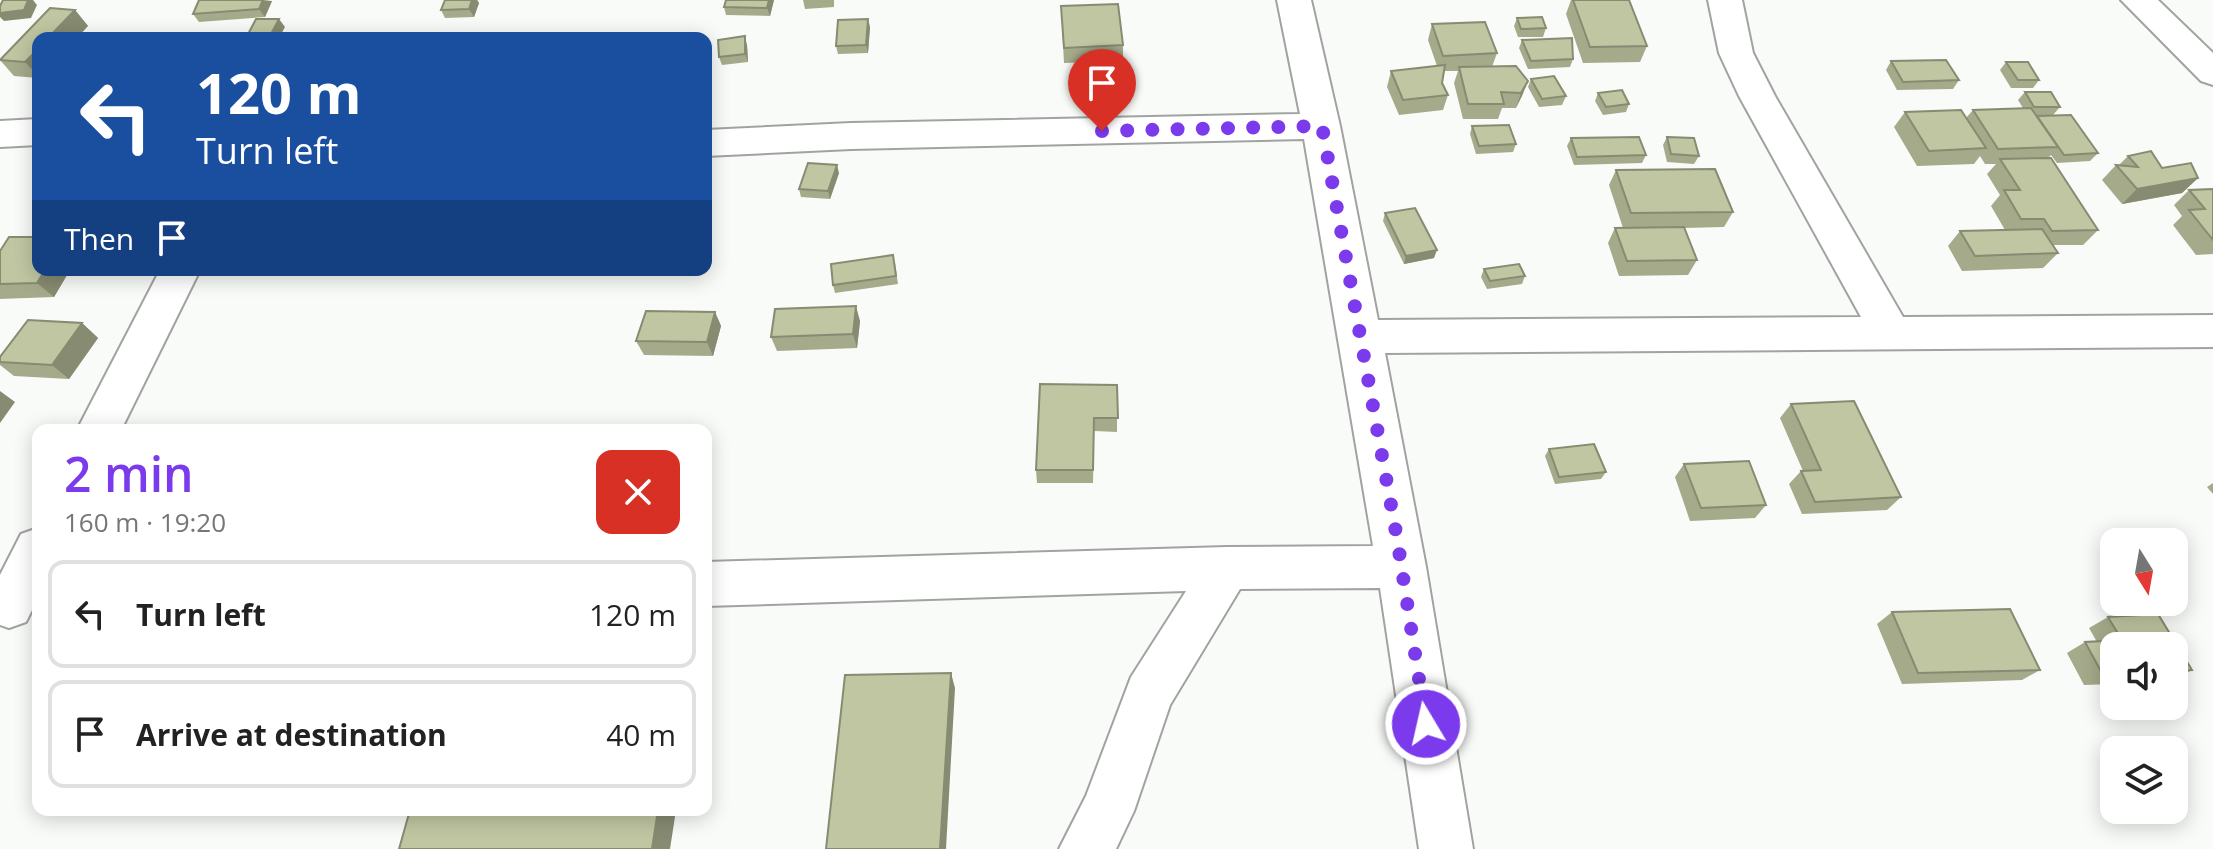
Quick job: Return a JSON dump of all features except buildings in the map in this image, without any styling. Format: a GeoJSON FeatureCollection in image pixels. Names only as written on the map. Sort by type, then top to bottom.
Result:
{"type":"FeatureCollection","features":[{"type":"Feature","properties":{"kind":"street"},"geometry":{"type":"LineString","coordinates":[[1294,0],[1322,126],[1361,337],[1402,567],[1446,849]]}},
{"type":"Feature","properties":{"kind":"street"},"geometry":{"type":"LineString","coordinates":[[1725,0],[1736,53],[1757,96],[1892,335]]}},
{"type":"Feature","properties":{"kind":"street"},"geometry":{"type":"LineString","coordinates":[[2138,0],[2213,73]]}},
{"type":"Feature","properties":{"kind":"street"},"geometry":{"type":"LineString","coordinates":[[712,143],[851,136],[1322,126]]}},
{"type":"Feature","properties":{"kind":"street"},"geometry":{"type":"LineString","coordinates":[[0,134],[32,132]]}},
{"type":"Feature","properties":{"kind":"street"},"geometry":{"type":"LineString","coordinates":[[102,424],[177,276]]}},
{"type":"Feature","properties":{"kind":"street"},"geometry":{"type":"LineString","coordinates":[[1361,337],[2213,331]]}},
{"type":"Feature","properties":{"kind":"street"},"geometry":{"type":"LineString","coordinates":[[16,605],[32,564]]}},
{"type":"Feature","properties":{"kind":"street"},"geometry":{"type":"LineString","coordinates":[[712,584],[1227,568],[1402,567]]}},
{"type":"Feature","properties":{"kind":"street"},"geometry":{"type":"LineString","coordinates":[[1086,849],[1107,811],[1149,694],[1227,568]]}},
{"type":"Feature","properties":{"kind":"route"},"geometry":{"type":"LineString","coordinates":[[1102,131],[1322,126],[1397,538],[1426,724]]}}]}
